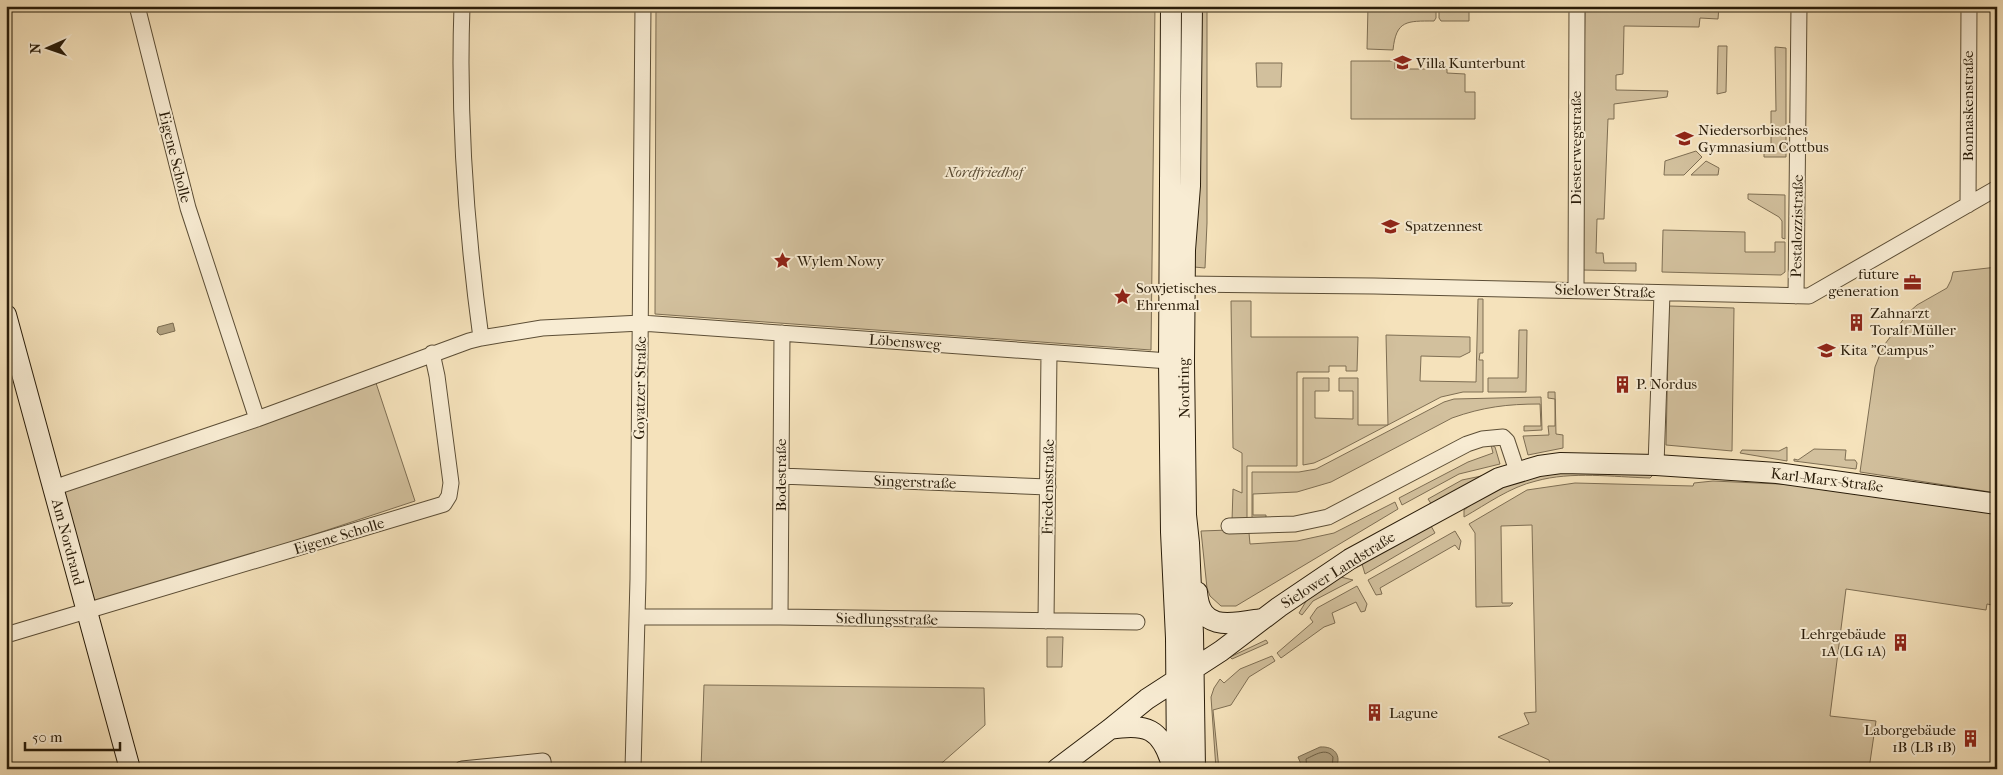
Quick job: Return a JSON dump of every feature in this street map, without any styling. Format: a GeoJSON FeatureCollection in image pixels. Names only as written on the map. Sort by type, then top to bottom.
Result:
{"type":"FeatureCollection","features":[{"type":"Feature","properties":{"kind":"main road","name":"Nordring"},"geometry":{"type":"LineString","coordinates":[[1170,6],[1169,361],[1177,769]]}},
{"type":"Feature","properties":{"kind":"main road","name":"Nordring"},"geometry":{"type":"LineString","coordinates":[[1192,6],[1190,186],[1184,284],[1186,515],[1189,543],[1195,769]]}},
{"type":"Feature","properties":{"kind":"main road","name":"Am Nordrand"},"geometry":{"type":"LineString","coordinates":[[6,316],[130,769]]}},
{"type":"Feature","properties":{"kind":"main road","name":"Sielower Landstraße"},"geometry":{"type":"LineString","coordinates":[[1057,769],[1147,699],[1350,559],[1499,478],[1517,471],[1561,463],[1656,464]]}},
{"type":"Feature","properties":{"kind":"main road","name":"Karl-Marx-Straße"},"geometry":{"type":"LineString","coordinates":[[1656,464],[1777,473],[1997,504]]}},
{"type":"Feature","properties":{"kind":"main road"},"geometry":{"type":"LineString","coordinates":[[1189,543],[1194,565],[1197,597],[1200,606],[1208,618],[1228,624],[1263,618]]}},
{"type":"Feature","properties":{"kind":"main road"},"geometry":{"type":"LineString","coordinates":[[1110,729],[1135,726],[1152,730],[1161,738],[1173,769]]}},
{"type":"Feature","properties":{"kind":"street","name":"Eigene Scholle"},"geometry":{"type":"LineString","coordinates":[[137,6],[188,208],[257,419]]}},
{"type":"Feature","properties":{"kind":"street"},"geometry":{"type":"LineString","coordinates":[[462,6],[466,221],[480,338]]}},
{"type":"Feature","properties":{"kind":"street","name":"Goyatzer Straße"},"geometry":{"type":"LineString","coordinates":[[633,769],[641,323],[643,6]]}},
{"type":"Feature","properties":{"kind":"street","name":"Diesterwegstraße"},"geometry":{"type":"LineString","coordinates":[[1576,290],[1577,6]]}},
{"type":"Feature","properties":{"kind":"street","name":"Pestalozzistraße"},"geometry":{"type":"LineString","coordinates":[[1796,296],[1799,6]]}},
{"type":"Feature","properties":{"kind":"street","name":"Bonnaskenstraße"},"geometry":{"type":"LineString","coordinates":[[1968,205],[1969,6]]}},
{"type":"Feature","properties":{"kind":"street","name":"Sielower Straße"},"geometry":{"type":"LineString","coordinates":[[1184,284],[1576,290],[1809,296],[1997,188]]}},
{"type":"Feature","properties":{"kind":"street"},"geometry":{"type":"LineString","coordinates":[[1656,464],[1662,292]]}},
{"type":"Feature","properties":{"kind":"street"},"geometry":{"type":"LineString","coordinates":[[53,488],[257,419],[432,353],[480,338],[542,328],[641,323]]}},
{"type":"Feature","properties":{"kind":"street","name":"Löbensweg"},"geometry":{"type":"LineString","coordinates":[[641,323],[1169,361]]}},
{"type":"Feature","properties":{"kind":"street","name":"Bodestraße"},"geometry":{"type":"LineString","coordinates":[[780,617],[782,333]]}},
{"type":"Feature","properties":{"kind":"street","name":"Eigene Scholle"},"geometry":{"type":"LineString","coordinates":[[88,612],[444,504],[449,496],[451,483],[437,370],[432,353]]}},
{"type":"Feature","properties":{"kind":"street","name":"Friedensstraße"},"geometry":{"type":"LineString","coordinates":[[1046,621],[1049,353]]}},
{"type":"Feature","properties":{"kind":"street"},"geometry":{"type":"LineString","coordinates":[[1229,526],[1295,524],[1328,517],[1467,444],[1482,440],[1503,437],[1507,441],[1517,471]]}},
{"type":"Feature","properties":{"kind":"street","name":"Singerstraße"},"geometry":{"type":"LineString","coordinates":[[781,476],[1048,488]]}},
{"type":"Feature","properties":{"kind":"street"},"geometry":{"type":"LineString","coordinates":[[6,635],[88,612]]}},
{"type":"Feature","properties":{"kind":"street","name":"Siedlungsstraße"},"geometry":{"type":"LineString","coordinates":[[637,618],[780,617],[1137,622]]}},
{"type":"Feature","properties":{"kind":"street"},"geometry":{"type":"LineString","coordinates":[[462,769],[543,761],[544,769]]}},
{"type":"Feature","properties":{"kind":"green space","name":"Nordfriedhof"},"geometry":{"type":"Polygon","coordinates":[[[656,6],[1155,6],[1151,350],[655,314],[656,6]]]}},
{"type":"Feature","properties":{"kind":"green space"},"geometry":{"type":"Polygon","coordinates":[[[1200,6],[1207,6],[1207,223],[1205,268],[1194,267],[1200,6]]]}},
{"type":"Feature","properties":{"kind":"green space"},"geometry":{"type":"Polygon","coordinates":[[[1368,6],[1436,6],[1436,18],[1434,21],[1417,21],[1404,24],[1397,33],[1393,50],[1367,49],[1368,6]]]}},
{"type":"Feature","properties":{"kind":"green space"},"geometry":{"type":"Polygon","coordinates":[[[1439,6],[1469,6],[1469,21],[1441,21],[1439,18],[1439,6]]]}},
{"type":"Feature","properties":{"kind":"green space"},"geometry":{"type":"Polygon","coordinates":[[[1585,6],[1719,6],[1718,19],[1700,18],[1699,27],[1624,26],[1623,74],[1616,75],[1616,90],[1668,91],[1667,97],[1614,104],[1614,119],[1608,119],[1604,219],[1597,219],[1596,253],[1603,253],[1604,263],[1636,263],[1636,271],[1581,270],[1585,6]]]}},
{"type":"Feature","properties":{"kind":"green space"},"geometry":{"type":"Polygon","coordinates":[[[1718,46],[1727,46],[1726,92],[1717,94],[1718,46]]]}},
{"type":"Feature","properties":{"kind":"green space"},"geometry":{"type":"Polygon","coordinates":[[[1775,47],[1786,48],[1786,157],[1764,157],[1764,151],[1771,150],[1771,111],[1776,111],[1775,47]]]}},
{"type":"Feature","properties":{"kind":"green space"},"geometry":{"type":"Polygon","coordinates":[[[1351,61],[1395,61],[1395,69],[1447,69],[1447,73],[1465,74],[1465,92],[1475,92],[1475,119],[1351,119],[1351,61]]]}},
{"type":"Feature","properties":{"kind":"green space"},"geometry":{"type":"Polygon","coordinates":[[[1256,63],[1282,63],[1281,87],[1257,87],[1256,63]]]}},
{"type":"Feature","properties":{"kind":"green space"},"geometry":{"type":"Polygon","coordinates":[[[1696,151],[1702,157],[1684,175],[1664,175],[1665,161],[1696,151]]]}},
{"type":"Feature","properties":{"kind":"green space"},"geometry":{"type":"Polygon","coordinates":[[[1706,161],[1719,168],[1718,175],[1691,175],[1706,161]]]}},
{"type":"Feature","properties":{"kind":"green space"},"geometry":{"type":"Polygon","coordinates":[[[1748,194],[1785,195],[1785,239],[1782,238],[1782,221],[1779,217],[1748,199],[1748,194]]]}},
{"type":"Feature","properties":{"kind":"green space"},"geometry":{"type":"Polygon","coordinates":[[[1663,230],[1745,232],[1745,252],[1775,252],[1775,242],[1785,242],[1785,272],[1781,275],[1662,272],[1663,230]]]}},
{"type":"Feature","properties":{"kind":"green space"},"geometry":{"type":"Polygon","coordinates":[[[1997,267],[1997,493],[1860,472],[1875,367],[1885,344],[1908,313],[1917,305],[1947,288],[1953,272],[1997,267]]]}},
{"type":"Feature","properties":{"kind":"green space"},"geometry":{"type":"Polygon","coordinates":[[[1478,299],[1483,299],[1483,353],[1480,353],[1479,360],[1483,360],[1483,392],[1463,392],[1441,397],[1388,425],[1386,335],[1470,337],[1470,352],[1460,357],[1421,356],[1420,381],[1476,382],[1478,299]]]}},
{"type":"Feature","properties":{"kind":"green space"},"geometry":{"type":"Polygon","coordinates":[[[1231,301],[1251,301],[1251,337],[1358,337],[1357,371],[1346,371],[1346,366],[1329,366],[1329,372],[1297,372],[1297,466],[1247,466],[1247,520],[1232,521],[1233,489],[1242,493],[1242,453],[1233,448],[1231,301]]]}},
{"type":"Feature","properties":{"kind":"green space"},"geometry":{"type":"Polygon","coordinates":[[[1669,306],[1734,308],[1732,451],[1666,445],[1669,306]]]}},
{"type":"Feature","properties":{"kind":"green space"},"geometry":{"type":"Polygon","coordinates":[[[1519,330],[1527,330],[1526,392],[1488,392],[1488,378],[1518,378],[1519,330]]]}},
{"type":"Feature","properties":{"kind":"green space"},"geometry":{"type":"Polygon","coordinates":[[[1303,378],[1329,378],[1329,391],[1315,391],[1315,418],[1353,419],[1353,391],[1339,391],[1339,378],[1358,378],[1358,425],[1388,425],[1327,457],[1314,463],[1303,465],[1303,378]]]}},
{"type":"Feature","properties":{"kind":"green space"},"geometry":{"type":"Polygon","coordinates":[[[375,380],[415,501],[95,607],[64,490],[375,380]]]}},
{"type":"Feature","properties":{"kind":"green space"},"geometry":{"type":"Polygon","coordinates":[[[1548,392],[1555,392],[1556,434],[1563,435],[1563,448],[1528,455],[1523,436],[1549,435],[1548,426],[1555,426],[1555,399],[1548,398],[1548,392]]]}},
{"type":"Feature","properties":{"kind":"green space"},"geometry":{"type":"Polygon","coordinates":[[[1541,397],[1542,430],[1524,431],[1524,426],[1541,426],[1540,404],[1495,407],[1463,414],[1331,482],[1297,492],[1253,494],[1253,515],[1266,515],[1266,520],[1252,520],[1252,472],[1299,472],[1316,469],[1444,402],[1454,399],[1541,397]]]}},
{"type":"Feature","properties":{"kind":"green space"},"geometry":{"type":"Polygon","coordinates":[[[1491,445],[1495,447],[1500,464],[1459,474],[1402,505],[1399,498],[1468,462],[1493,453],[1491,445]]]}},
{"type":"Feature","properties":{"kind":"green space"},"geometry":{"type":"Polygon","coordinates":[[[1787,447],[1787,461],[1740,453],[1742,450],[1779,451],[1787,447]]]}},
{"type":"Feature","properties":{"kind":"green space"},"geometry":{"type":"Polygon","coordinates":[[[1814,449],[1846,450],[1845,460],[1855,460],[1857,463],[1856,469],[1794,461],[1794,459],[1798,460],[1814,449]]]}},
{"type":"Feature","properties":{"kind":"green space"},"geometry":{"type":"Polygon","coordinates":[[[1563,472],[1654,474],[1650,478],[1578,475],[1536,481],[1490,501],[1464,517],[1464,510],[1494,488],[1537,475],[1563,472]]]}},
{"type":"Feature","properties":{"kind":"green space"},"geometry":{"type":"Polygon","coordinates":[[[1491,474],[1432,505],[1428,499],[1462,480],[1491,474]]]}},
{"type":"Feature","properties":{"kind":"green space"},"geometry":{"type":"Polygon","coordinates":[[[1713,481],[1836,489],[1997,514],[1997,606],[1987,604],[1986,610],[1846,589],[1830,716],[1876,721],[1869,769],[1551,769],[1549,760],[1498,737],[1529,724],[1524,713],[1536,712],[1532,525],[1501,526],[1502,603],[1513,603],[1510,606],[1476,607],[1475,533],[1469,524],[1527,490],[1575,483],[1693,486],[1694,483],[1713,481]]]}},
{"type":"Feature","properties":{"kind":"green space"},"geometry":{"type":"Polygon","coordinates":[[[1395,502],[1398,509],[1236,606],[1221,606],[1210,596],[1207,588],[1201,531],[1229,530],[1233,533],[1249,533],[1250,544],[1297,541],[1334,533],[1395,502]]]}},
{"type":"Feature","properties":{"kind":"green space"},"geometry":{"type":"Polygon","coordinates":[[[1431,526],[1435,533],[1365,574],[1362,564],[1431,526]]]}},
{"type":"Feature","properties":{"kind":"green space"},"geometry":{"type":"Polygon","coordinates":[[[1455,531],[1461,541],[1459,550],[1455,545],[1380,588],[1382,594],[1376,595],[1368,580],[1455,531]]]}},
{"type":"Feature","properties":{"kind":"green space"},"geometry":{"type":"Polygon","coordinates":[[[1341,577],[1353,580],[1313,601],[1302,615],[1299,613],[1308,598],[1341,577]]]}},
{"type":"Feature","properties":{"kind":"green space"},"geometry":{"type":"Polygon","coordinates":[[[1357,586],[1367,604],[1365,611],[1361,612],[1356,602],[1332,613],[1335,623],[1324,627],[1281,658],[1277,653],[1313,622],[1310,618],[1317,608],[1357,586]]]}},
{"type":"Feature","properties":{"kind":"green space"},"geometry":{"type":"Polygon","coordinates":[[[1047,637],[1063,637],[1062,667],[1047,667],[1047,637]]]}},
{"type":"Feature","properties":{"kind":"green space"},"geometry":{"type":"Polygon","coordinates":[[[1266,640],[1268,643],[1232,659],[1230,657],[1266,640]]]}},
{"type":"Feature","properties":{"kind":"green space"},"geometry":{"type":"Polygon","coordinates":[[[1272,656],[1275,661],[1249,677],[1231,705],[1213,710],[1219,769],[1216,769],[1211,697],[1214,688],[1220,679],[1224,683],[1240,669],[1272,656]]]}},
{"type":"Feature","properties":{"kind":"green space"},"geometry":{"type":"Polygon","coordinates":[[[704,685],[984,688],[985,725],[935,769],[701,769],[704,685]]]}},
{"type":"Feature","properties":{"kind":"water"},"geometry":{"type":"Polygon","coordinates":[[[173,323],[175,331],[160,335],[157,332],[158,327],[173,323]]]}},
{"type":"Feature","properties":{"kind":"water"},"geometry":{"type":"Polygon","coordinates":[[[1320,747],[1329,748],[1335,752],[1338,759],[1336,768],[1303,769],[1298,757],[1320,747]]]}},
{"type":"Feature","properties":{"kind":"place","name":"Villa Kunterbunt"},"geometry":{"type":"Point","coordinates":[1402,63]}},
{"type":"Feature","properties":{"kind":"place","name":"Niedersorbisches Gymnasium Cottbus"},"geometry":{"type":"Point","coordinates":[1684,139]}},
{"type":"Feature","properties":{"kind":"place","name":"Spatzennest"},"geometry":{"type":"Point","coordinates":[1391,226]}},
{"type":"Feature","properties":{"kind":"place","name":"Wylem Nowy"},"geometry":{"type":"Point","coordinates":[783,261]}},
{"type":"Feature","properties":{"kind":"place","name":"future generation"},"geometry":{"type":"Point","coordinates":[1913,283]}},
{"type":"Feature","properties":{"kind":"place","name":"Sowjetisches Ehrenmal"},"geometry":{"type":"Point","coordinates":[1122,297]}},
{"type":"Feature","properties":{"kind":"place","name":"Zahnarzt Toralf Müller"},"geometry":{"type":"Point","coordinates":[1856,322]}},
{"type":"Feature","properties":{"kind":"place","name":"Kita \"Campus\""},"geometry":{"type":"Point","coordinates":[1826,350]}},
{"type":"Feature","properties":{"kind":"place","name":"P. Nordus"},"geometry":{"type":"Point","coordinates":[1622,384]}},
{"type":"Feature","properties":{"kind":"place","name":"Lehrgebäude 1A (LG 1A)"},"geometry":{"type":"Point","coordinates":[1900,643]}},
{"type":"Feature","properties":{"kind":"place","name":"Lagune"},"geometry":{"type":"Point","coordinates":[1375,713]}},
{"type":"Feature","properties":{"kind":"place","name":"Laborgebäude 1B (LB 1B)"},"geometry":{"type":"Point","coordinates":[1970,739]}}]}
